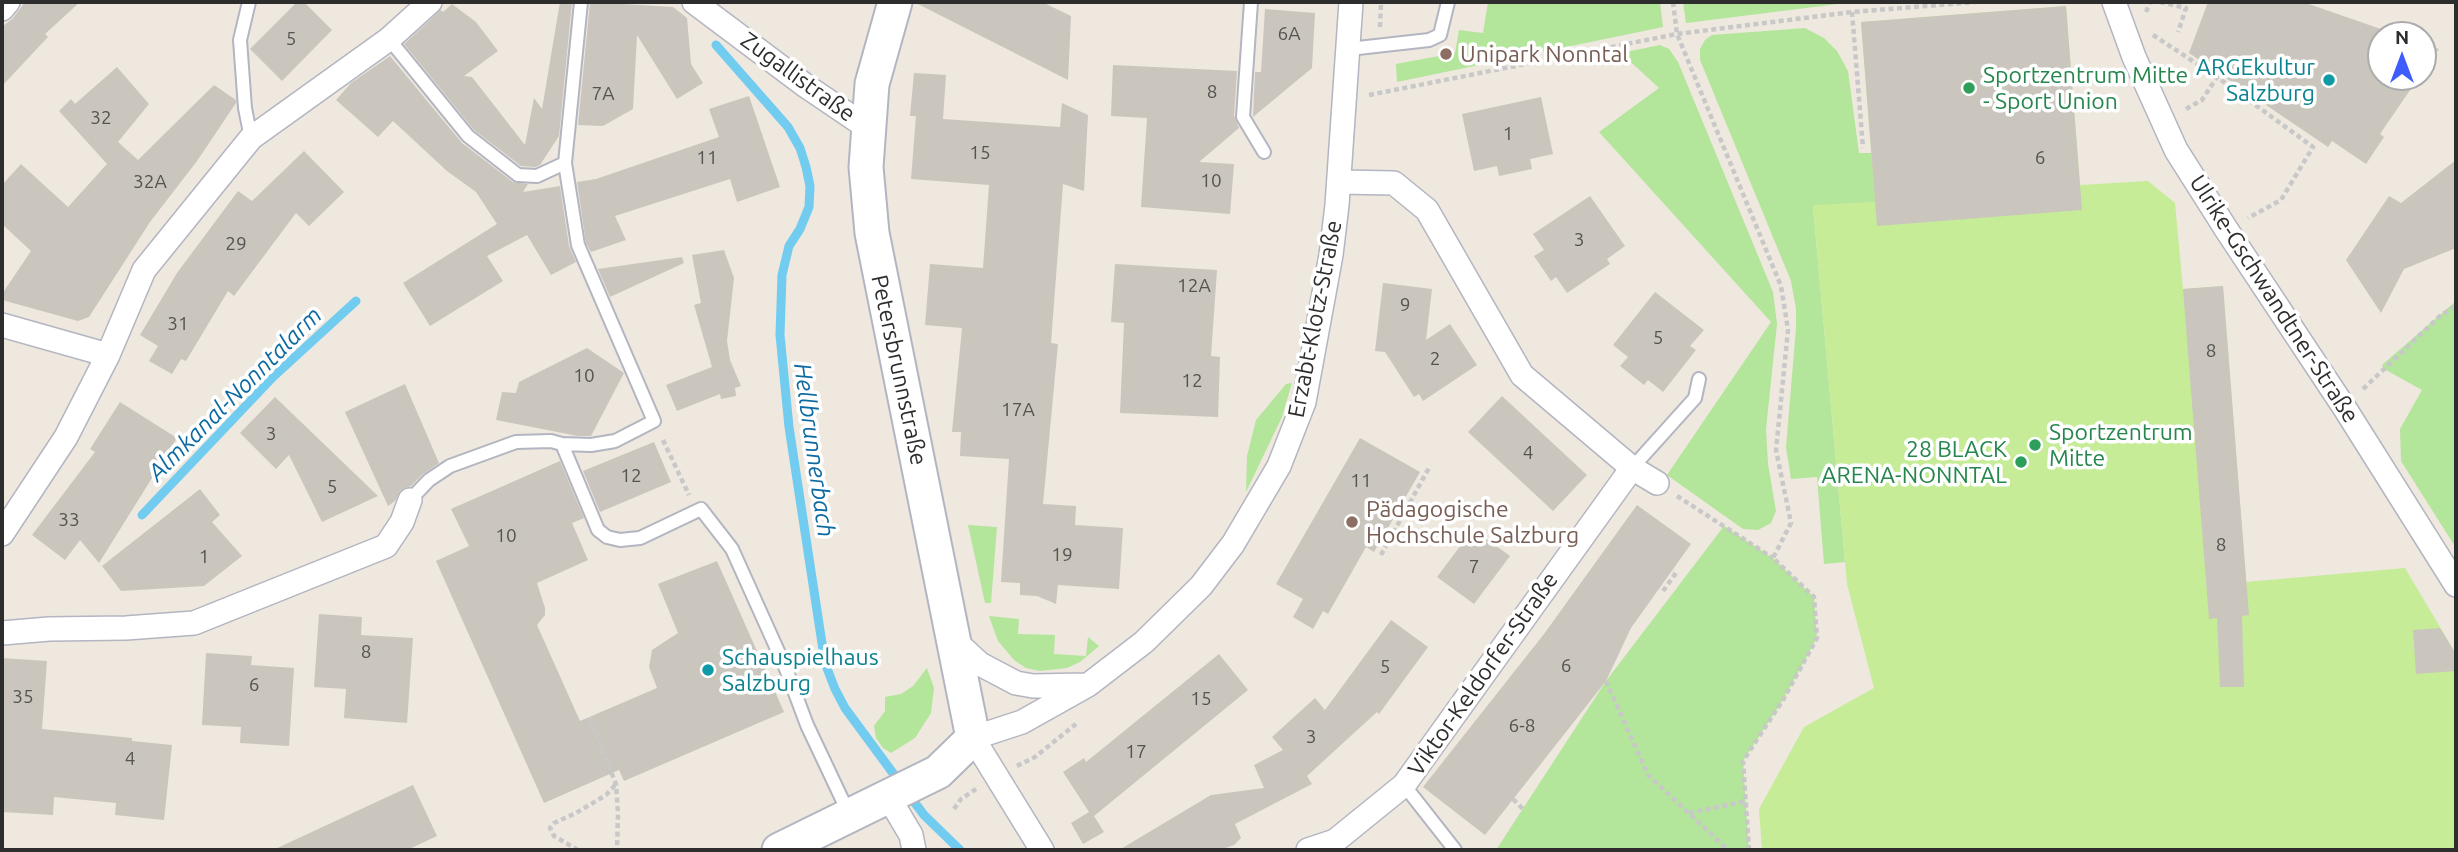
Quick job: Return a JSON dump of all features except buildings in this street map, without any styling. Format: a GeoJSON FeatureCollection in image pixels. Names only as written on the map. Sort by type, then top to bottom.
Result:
{"type":"FeatureCollection","features":[{"type":"Feature","properties":{"kind":"main road","name":"Petersbrunnstraße"},"geometry":{"type":"LineString","coordinates":[[895,2],[872,84],[866,167],[872,233],[973,738]]}},
{"type":"Feature","properties":{"kind":"main road","name":"Erzabt-Klotz-Straße"},"geometry":{"type":"LineString","coordinates":[[779,850],[938,772],[973,738]]}},
{"type":"Feature","properties":{"kind":"street"},"geometry":{"type":"LineString","coordinates":[[2,9],[8,2]]}},
{"type":"Feature","properties":{"kind":"street"},"geometry":{"type":"LineString","coordinates":[[2,534],[66,437],[108,355],[144,270],[251,138],[389,40],[430,2]]}},
{"type":"Feature","properties":{"kind":"street","name":"Zugallistraße"},"geometry":{"type":"LineString","coordinates":[[694,2],[806,86],[868,128]]}},
{"type":"Feature","properties":{"kind":"street","name":"Erzabt-Klotz-Straße"},"geometry":{"type":"LineString","coordinates":[[973,738],[1022,722],[1088,685],[1144,642],[1201,586],[1233,544],[1279,466],[1304,402],[1331,255],[1339,182],[1351,2]]}},
{"type":"Feature","properties":{"kind":"street","name":"Ulrike-Gschwandtner-Straße"},"geometry":{"type":"LineString","coordinates":[[2114,2],[2134,57],[2176,150],[2344,407],[2456,585]]}},
{"type":"Feature","properties":{"kind":"street"},"geometry":{"type":"LineString","coordinates":[[1339,182],[1394,183],[1427,210],[1522,375],[1632,468],[1657,483]]}},
{"type":"Feature","properties":{"kind":"street"},"geometry":{"type":"LineString","coordinates":[[2,325],[108,355]]}},
{"type":"Feature","properties":{"kind":"street","name":"Viktor-Keldorfer-Straße"},"geometry":{"type":"LineString","coordinates":[[1308,850],[1335,841],[1404,785],[1632,468]]}},
{"type":"Feature","properties":{"kind":"street"},"geometry":{"type":"LineString","coordinates":[[2,633],[194,623],[386,547],[402,522],[410,500]]}},
{"type":"Feature","properties":{"kind":"street"},"geometry":{"type":"LineString","coordinates":[[955,641],[980,664],[1016,684],[1088,685]]}},
{"type":"Feature","properties":{"kind":"street"},"geometry":{"type":"LineString","coordinates":[[973,738],[1042,850]]}},
{"type":"Feature","properties":{"kind":"street"},"geometry":{"type":"LineString","coordinates":[[889,797],[911,835],[914,850]]}},
{"type":"Feature","properties":{"kind":"lane"},"geometry":{"type":"LineString","coordinates":[[250,2],[240,40],[245,108],[251,138]]}},
{"type":"Feature","properties":{"kind":"lane"},"geometry":{"type":"LineString","coordinates":[[410,500],[429,480],[450,466],[516,442],[551,441],[591,445],[615,441],[654,421],[578,244],[565,163],[581,2]]}},
{"type":"Feature","properties":{"kind":"lane"},"geometry":{"type":"LineString","coordinates":[[1251,2],[1243,117],[1264,152]]}},
{"type":"Feature","properties":{"kind":"lane"},"geometry":{"type":"LineString","coordinates":[[1349,49],[1430,40],[1440,35],[1448,2]]}},
{"type":"Feature","properties":{"kind":"lane"},"geometry":{"type":"LineString","coordinates":[[389,40],[468,136],[518,175],[537,176],[565,163]]}},
{"type":"Feature","properties":{"kind":"lane"},"geometry":{"type":"LineString","coordinates":[[1632,468],[1695,398],[1699,379]]}},
{"type":"Feature","properties":{"kind":"lane"},"geometry":{"type":"LineString","coordinates":[[562,444],[598,530],[607,537],[620,540],[640,538],[701,509],[732,549],[786,669],[807,725],[850,816]]}},
{"type":"Feature","properties":{"kind":"lane"},"geometry":{"type":"LineString","coordinates":[[1404,785],[1455,850]]}},
{"type":"Feature","properties":{"kind":"path"},"geometry":{"type":"LineString","coordinates":[[1673,2],[1677,34],[1781,286],[1788,330],[1776,450],[1791,523],[1773,558]]}},
{"type":"Feature","properties":{"kind":"path"},"geometry":{"type":"LineString","coordinates":[[1345,97],[1394,91],[1677,34],[1852,12],[1976,2]]}},
{"type":"Feature","properties":{"kind":"path"},"geometry":{"type":"LineString","coordinates":[[2160,2],[2186,8],[2178,32]]}},
{"type":"Feature","properties":{"kind":"path"},"geometry":{"type":"LineString","coordinates":[[1852,12],[1863,148]]}},
{"type":"Feature","properties":{"kind":"path"},"geometry":{"type":"LineString","coordinates":[[2149,33],[2217,77],[2313,147],[2281,200],[2226,229]]}},
{"type":"Feature","properties":{"kind":"path"},"geometry":{"type":"LineString","coordinates":[[2202,100],[2217,77]]}},
{"type":"Feature","properties":{"kind":"path"},"geometry":{"type":"LineString","coordinates":[[2344,407],[2440,316],[2456,306]]}},
{"type":"Feature","properties":{"kind":"path"},"geometry":{"type":"LineString","coordinates":[[654,421],[686,490],[701,509]]}},
{"type":"Feature","properties":{"kind":"path"},"geometry":{"type":"LineString","coordinates":[[1381,555],[1430,466]]}},
{"type":"Feature","properties":{"kind":"path"},"geometry":{"type":"LineString","coordinates":[[1657,483],[1773,558],[1814,597],[1817,638],[1783,700],[1743,761],[1749,850]]}},
{"type":"Feature","properties":{"kind":"path"},"geometry":{"type":"LineString","coordinates":[[1663,591],[1676,573],[1672,571]]}},
{"type":"Feature","properties":{"kind":"path"},"geometry":{"type":"LineString","coordinates":[[1606,681],[1648,775],[1728,850]]}},
{"type":"Feature","properties":{"kind":"path"},"geometry":{"type":"LineString","coordinates":[[589,718],[616,784],[617,850]]}},
{"type":"Feature","properties":{"kind":"path"},"geometry":{"type":"LineString","coordinates":[[578,850],[554,836],[550,828],[554,823],[606,795],[616,784]]}},
{"type":"Feature","properties":{"kind":"path"},"geometry":{"type":"LineString","coordinates":[[954,809],[961,799]]}},
{"type":"Feature","properties":{"kind":"path"},"geometry":{"type":"LineString","coordinates":[[1513,799],[1525,811]]}},
{"type":"Feature","properties":{"kind":"path"},"geometry":{"type":"LineString","coordinates":[[1688,814],[1746,802]]}},
{"type":"Feature","properties":{"kind":"green space"},"geometry":{"type":"Polygon","coordinates":[[[1488,2],[1660,2],[1663,27],[1397,82],[1396,64],[1455,53],[1459,30],[1483,33],[1488,2]]]}},
{"type":"Feature","properties":{"kind":"green space"},"geometry":{"type":"Polygon","coordinates":[[[1683,2],[1854,2],[1686,23],[1683,2]]]}},
{"type":"Feature","properties":{"kind":"green space","name":"Sportzentrum Mitte"},"geometry":{"type":"Polygon","coordinates":[[[2066,6],[2080,185],[2148,181],[2175,203],[2183,289],[2223,286],[2246,582],[2405,568],[2456,654],[2456,850],[1762,850],[1759,809],[1804,727],[1874,688],[1847,584],[1813,205],[1875,202],[1861,22],[2066,6]]]}},
{"type":"Feature","properties":{"kind":"green space"},"geometry":{"type":"Polygon","coordinates":[[[1805,28],[1824,38],[1837,51],[1848,71],[1859,153],[1872,153],[1876,202],[1813,206],[1845,562],[1824,564],[1817,477],[1791,479],[1786,447],[1796,328],[1791,281],[1700,60],[1700,49],[1712,35],[1805,28]]]}},
{"type":"Feature","properties":{"kind":"green space"},"geometry":{"type":"Polygon","coordinates":[[[1660,45],[1669,49],[1678,62],[1773,292],[1777,324],[1766,429],[1768,464],[1776,511],[1771,523],[1758,530],[1743,529],[1667,475],[1771,322],[1599,132],[1659,88],[1621,53],[1660,45]]]}},
{"type":"Feature","properties":{"kind":"green space"},"geometry":{"type":"Polygon","coordinates":[[[2456,301],[2456,548],[2401,461],[2400,429],[2422,390],[2384,369],[2382,365],[2456,301]]]}},
{"type":"Feature","properties":{"kind":"green space"},"geometry":{"type":"Polygon","coordinates":[[[1292,383],[1282,417],[1246,492],[1247,456],[1256,420],[1286,384],[1292,383]]]}},
{"type":"Feature","properties":{"kind":"green space"},"geometry":{"type":"Polygon","coordinates":[[[968,525],[997,527],[991,603],[985,603],[968,525]]]}},
{"type":"Feature","properties":{"kind":"green space"},"geometry":{"type":"Polygon","coordinates":[[[1724,526],[1773,558],[1814,597],[1817,638],[1783,700],[1743,761],[1749,850],[1496,850],[1606,681],[1724,526]]]}},
{"type":"Feature","properties":{"kind":"green space"},"geometry":{"type":"Polygon","coordinates":[[[989,616],[1019,619],[1018,634],[1055,635],[1054,654],[1086,656],[1088,637],[1099,646],[1080,662],[1067,668],[1040,671],[1026,668],[1014,660],[998,641],[989,616]]]}},
{"type":"Feature","properties":{"kind":"green space"},"geometry":{"type":"Polygon","coordinates":[[[927,668],[934,688],[931,713],[915,738],[891,753],[883,748],[876,738],[874,726],[885,711],[885,697],[901,694],[913,686],[927,668]]]}},
{"type":"Feature","properties":{"kind":"waterway","name":"Hellbrunnerbach"},"geometry":{"type":"LineString","coordinates":[[716,45],[788,127],[800,148],[806,167],[810,186],[809,207],[789,246],[782,275],[780,335],[789,427],[825,663],[845,708],[901,784]]}},
{"type":"Feature","properties":{"kind":"waterway","name":"Almkanal-Nonntalarm"},"geometry":{"type":"LineString","coordinates":[[142,515],[273,377],[356,301]]}},
{"type":"Feature","properties":{"kind":"waterway","name":"Hellbrunnerbach"},"geometry":{"type":"LineString","coordinates":[[909,795],[924,815],[960,850]]}},
{"type":"Feature","properties":{"kind":"place","name":"Unipark Nonntal"},"geometry":{"type":"Point","coordinates":[1446,54]}},
{"type":"Feature","properties":{"kind":"place","name":"ARGEkultur Salzburg"},"geometry":{"type":"Point","coordinates":[2329,80]}},
{"type":"Feature","properties":{"kind":"place","name":"Sportzentrum Mitte - Sport Union"},"geometry":{"type":"Point","coordinates":[1969,88]}},
{"type":"Feature","properties":{"kind":"place","name":"Sportzentrum Mitte"},"geometry":{"type":"Point","coordinates":[2035,445]}},
{"type":"Feature","properties":{"kind":"place","name":"28 BLACK ARENA-NONNTAL"},"geometry":{"type":"Point","coordinates":[2021,462]}},
{"type":"Feature","properties":{"kind":"place","name":"Pädagogische Hochschule Salzburg"},"geometry":{"type":"Point","coordinates":[1352,522]}},
{"type":"Feature","properties":{"kind":"place","name":"Schauspielhaus Salzburg"},"geometry":{"type":"Point","coordinates":[708,670]}}]}
